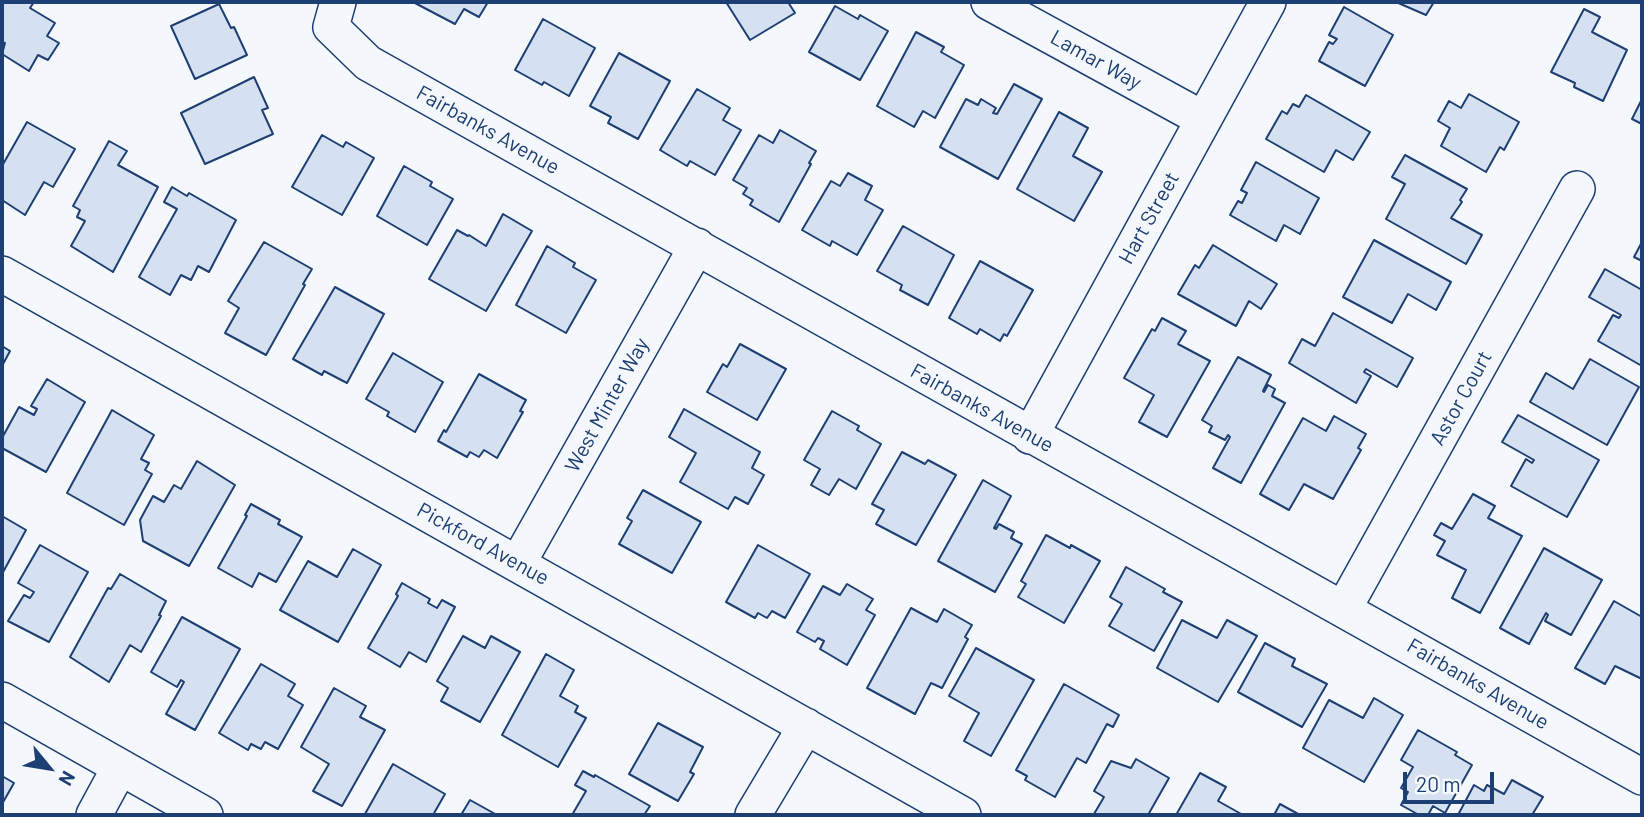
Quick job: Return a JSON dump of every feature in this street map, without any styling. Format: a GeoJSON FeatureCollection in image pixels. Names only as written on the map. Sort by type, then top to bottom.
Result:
{"type":"FeatureCollection","features":[{"type":"Feature","properties":{"kind":"street","name":"Lamar Way"},"geometry":{"type":"LineString","coordinates":[[989,2],[1203,119]]}},
{"type":"Feature","properties":{"kind":"street","name":"Hart Street"},"geometry":{"type":"LineString","coordinates":[[1030,436],[1268,2]]}},
{"type":"Feature","properties":{"kind":"street","name":"Fairbanks Avenue"},"geometry":{"type":"LineString","coordinates":[[335,14],[368,63],[1642,777]]}},
{"type":"Feature","properties":{"kind":"street","name":"Astor Court"},"geometry":{"type":"LineString","coordinates":[[1344,608],[1577,189]]}},
{"type":"Feature","properties":{"kind":"street","name":"West Minter Way"},"geometry":{"type":"LineString","coordinates":[[518,563],[697,246]]}},
{"type":"Feature","properties":{"kind":"street","name":"Pickford Avenue"},"geometry":{"type":"LineString","coordinates":[[2,274],[963,815]]}},
{"type":"Feature","properties":{"kind":"street"},"geometry":{"type":"LineString","coordinates":[[2,700],[205,815]]}},
{"type":"Feature","properties":{"kind":"street"},"geometry":{"type":"LineString","coordinates":[[753,815],[806,726]]}},
{"type":"Feature","properties":{"kind":"street"},"geometry":{"type":"LineString","coordinates":[[94,815],[120,768]]}},
{"type":"Feature","properties":{"kind":"building"},"geometry":{"type":"Polygon","coordinates":[[[2,2],[34,2],[30,8],[55,23],[47,36],[59,43],[48,60],[38,55],[29,71],[2,54],[5,43],[2,42],[2,2]]]}},
{"type":"Feature","properties":{"kind":"building"},"geometry":{"type":"Polygon","coordinates":[[[413,2],[488,2],[479,17],[464,9],[455,24],[413,2]]]}},
{"type":"Feature","properties":{"kind":"building"},"geometry":{"type":"Polygon","coordinates":[[[726,2],[788,2],[795,13],[750,40],[726,2]]]}},
{"type":"Feature","properties":{"kind":"building"},"geometry":{"type":"Polygon","coordinates":[[[1396,2],[1434,2],[1426,15],[1396,2]]]}},
{"type":"Feature","properties":{"kind":"building"},"geometry":{"type":"Polygon","coordinates":[[[219,4],[247,55],[195,79],[171,26],[219,4]]]}},
{"type":"Feature","properties":{"kind":"building"},"geometry":{"type":"Polygon","coordinates":[[[835,6],[858,19],[860,15],[888,31],[860,80],[809,52],[835,6]]]}},
{"type":"Feature","properties":{"kind":"building"},"geometry":{"type":"Polygon","coordinates":[[[1344,7],[1393,35],[1365,86],[1319,61],[1329,42],[1333,44],[1337,39],[1329,35],[1344,7]]]}},
{"type":"Feature","properties":{"kind":"building"},"geometry":{"type":"Polygon","coordinates":[[[1584,9],[1600,17],[1592,32],[1627,50],[1603,101],[1551,72],[1584,9]]]}},
{"type":"Feature","properties":{"kind":"building"},"geometry":{"type":"Polygon","coordinates":[[[543,19],[595,48],[569,96],[515,70],[543,19]]]}},
{"type":"Feature","properties":{"kind":"building"},"geometry":{"type":"Polygon","coordinates":[[[916,32],[944,47],[941,52],[964,65],[935,118],[923,111],[914,127],[877,106],[916,32]]]}},
{"type":"Feature","properties":{"kind":"building"},"geometry":{"type":"Polygon","coordinates":[[[619,53],[670,81],[638,139],[608,123],[611,117],[590,106],[619,53]]]}},
{"type":"Feature","properties":{"kind":"building"},"geometry":{"type":"Polygon","coordinates":[[[254,77],[268,108],[262,110],[273,134],[205,164],[181,113],[254,77]]]}},
{"type":"Feature","properties":{"kind":"building"},"geometry":{"type":"Polygon","coordinates":[[[1014,84],[1042,99],[998,179],[940,147],[966,99],[978,105],[981,99],[996,108],[993,113],[997,114],[1014,84]]]}},
{"type":"Feature","properties":{"kind":"building"},"geometry":{"type":"Polygon","coordinates":[[[697,89],[730,108],[723,120],[741,130],[715,175],[690,161],[687,166],[660,150],[697,89]]]}},
{"type":"Feature","properties":{"kind":"building"},"geometry":{"type":"Polygon","coordinates":[[[1469,94],[1519,122],[1504,150],[1500,147],[1486,172],[1441,146],[1450,128],[1438,121],[1449,101],[1461,108],[1469,94]]]}},
{"type":"Feature","properties":{"kind":"building"},"geometry":{"type":"Polygon","coordinates":[[[1306,95],[1370,132],[1353,160],[1336,150],[1324,172],[1266,139],[1282,111],[1287,114],[1293,104],[1299,107],[1306,95]]]}},
{"type":"Feature","properties":{"kind":"building"},"geometry":{"type":"Polygon","coordinates":[[[1642,99],[1642,124],[1632,119],[1642,99]]]}},
{"type":"Feature","properties":{"kind":"building"},"geometry":{"type":"Polygon","coordinates":[[[1059,112],[1088,128],[1073,156],[1102,172],[1074,221],[1017,189],[1059,112]]]}},
{"type":"Feature","properties":{"kind":"building"},"geometry":{"type":"Polygon","coordinates":[[[27,122],[75,149],[53,187],[44,182],[25,215],[2,200],[2,166],[27,122]]]}},
{"type":"Feature","properties":{"kind":"building"},"geometry":{"type":"Polygon","coordinates":[[[780,130],[816,151],[779,222],[750,205],[753,200],[743,194],[747,188],[733,180],[759,135],[773,143],[780,130]]]}},
{"type":"Feature","properties":{"kind":"building"},"geometry":{"type":"Polygon","coordinates":[[[322,135],[343,147],[346,142],[374,158],[342,215],[292,187],[322,135]]]}},
{"type":"Feature","properties":{"kind":"building"},"geometry":{"type":"Polygon","coordinates":[[[109,141],[127,151],[118,165],[158,187],[113,272],[71,246],[85,221],[77,217],[80,210],[73,206],[109,141]]]}},
{"type":"Feature","properties":{"kind":"building"},"geometry":{"type":"Polygon","coordinates":[[[1405,155],[1467,189],[1451,218],[1482,235],[1466,264],[1386,219],[1405,184],[1392,177],[1405,155]]]}},
{"type":"Feature","properties":{"kind":"building"},"geometry":{"type":"Polygon","coordinates":[[[1256,162],[1319,198],[1300,234],[1284,225],[1276,241],[1230,215],[1238,201],[1242,203],[1247,193],[1241,190],[1256,162]]]}},
{"type":"Feature","properties":{"kind":"building"},"geometry":{"type":"Polygon","coordinates":[[[404,166],[432,182],[430,186],[453,199],[427,245],[377,216],[404,166]]]}},
{"type":"Feature","properties":{"kind":"building"},"geometry":{"type":"Polygon","coordinates":[[[848,173],[872,186],[865,200],[883,210],[857,255],[832,241],[830,246],[802,230],[831,181],[840,186],[848,173]]]}},
{"type":"Feature","properties":{"kind":"building"},"geometry":{"type":"Polygon","coordinates":[[[172,187],[187,196],[189,193],[236,220],[209,272],[198,266],[191,280],[181,275],[170,295],[139,277],[177,209],[164,202],[172,187]]]}},
{"type":"Feature","properties":{"kind":"building"},"geometry":{"type":"Polygon","coordinates":[[[503,214],[532,231],[486,311],[429,279],[457,230],[486,246],[503,214]]]}},
{"type":"Feature","properties":{"kind":"building"},"geometry":{"type":"Polygon","coordinates":[[[903,226],[954,255],[928,305],[900,290],[902,285],[877,271],[903,226]]]}},
{"type":"Feature","properties":{"kind":"building"},"geometry":{"type":"Polygon","coordinates":[[[1374,240],[1451,282],[1436,310],[1408,294],[1392,323],[1343,297],[1374,240]]]}},
{"type":"Feature","properties":{"kind":"building"},"geometry":{"type":"Polygon","coordinates":[[[264,242],[312,269],[266,355],[225,333],[239,308],[228,301],[264,242]]]}},
{"type":"Feature","properties":{"kind":"building"},"geometry":{"type":"Polygon","coordinates":[[[1642,242],[1642,261],[1634,257],[1642,242]]]}},
{"type":"Feature","properties":{"kind":"building"},"geometry":{"type":"Polygon","coordinates":[[[1213,245],[1277,284],[1261,309],[1249,301],[1236,326],[1178,294],[1195,265],[1199,268],[1213,245]]]}},
{"type":"Feature","properties":{"kind":"building"},"geometry":{"type":"Polygon","coordinates":[[[547,246],[575,263],[573,267],[596,280],[566,333],[516,305],[547,246]]]}},
{"type":"Feature","properties":{"kind":"building"},"geometry":{"type":"Polygon","coordinates":[[[980,261],[1033,290],[1007,336],[1004,334],[1000,341],[980,329],[977,334],[949,318],[980,261]]]}},
{"type":"Feature","properties":{"kind":"building"},"geometry":{"type":"Polygon","coordinates":[[[1605,269],[1642,290],[1642,366],[1598,341],[1613,315],[1619,318],[1621,315],[1589,297],[1605,269]]]}},
{"type":"Feature","properties":{"kind":"building"},"geometry":{"type":"Polygon","coordinates":[[[335,287],[384,314],[347,383],[324,371],[322,375],[293,359],[335,287]]]}},
{"type":"Feature","properties":{"kind":"building"},"geometry":{"type":"Polygon","coordinates":[[[1333,313],[1413,358],[1397,387],[1366,369],[1364,372],[1371,376],[1356,403],[1289,363],[1302,339],[1315,346],[1333,313]]]}},
{"type":"Feature","properties":{"kind":"building"},"geometry":{"type":"Polygon","coordinates":[[[1162,318],[1186,331],[1178,344],[1210,361],[1167,437],[1139,422],[1154,395],[1124,378],[1152,329],[1155,331],[1162,318]]]}},
{"type":"Feature","properties":{"kind":"building"},"geometry":{"type":"Polygon","coordinates":[[[740,344],[786,369],[757,420],[707,392],[723,364],[727,367],[740,344]]]}},
{"type":"Feature","properties":{"kind":"building"},"geometry":{"type":"Polygon","coordinates":[[[2,346],[10,351],[2,366],[2,346]]]}},
{"type":"Feature","properties":{"kind":"building"},"geometry":{"type":"Polygon","coordinates":[[[393,353],[443,382],[415,432],[387,416],[389,412],[366,399],[393,353]]]}},
{"type":"Feature","properties":{"kind":"building"},"geometry":{"type":"Polygon","coordinates":[[[1238,357],[1271,375],[1263,391],[1268,385],[1275,389],[1272,396],[1285,403],[1241,483],[1213,468],[1230,437],[1228,435],[1225,440],[1209,432],[1212,426],[1202,420],[1238,357]]]}},
{"type":"Feature","properties":{"kind":"building"},"geometry":{"type":"Polygon","coordinates":[[[1590,359],[1639,387],[1607,445],[1530,402],[1546,373],[1573,389],[1590,359]]]}},
{"type":"Feature","properties":{"kind":"building"},"geometry":{"type":"Polygon","coordinates":[[[479,374],[526,400],[520,411],[523,412],[497,458],[484,450],[479,457],[470,452],[467,457],[438,441],[444,430],[446,432],[479,374]]]}},
{"type":"Feature","properties":{"kind":"building"},"geometry":{"type":"Polygon","coordinates":[[[47,379],[85,402],[46,472],[2,448],[2,438],[19,407],[34,415],[37,409],[31,406],[47,379]]]}},
{"type":"Feature","properties":{"kind":"building"},"geometry":{"type":"Polygon","coordinates":[[[684,409],[760,452],[752,468],[764,475],[748,504],[735,497],[728,509],[680,482],[696,453],[669,437],[684,409]]]}},
{"type":"Feature","properties":{"kind":"building"},"geometry":{"type":"Polygon","coordinates":[[[112,410],[154,435],[141,459],[149,463],[145,470],[152,474],[124,525],[67,493],[112,410]]]}},
{"type":"Feature","properties":{"kind":"building"},"geometry":{"type":"Polygon","coordinates":[[[832,411],[859,426],[857,430],[881,444],[856,489],[839,479],[829,495],[811,485],[820,469],[804,460],[832,411]]]}},
{"type":"Feature","properties":{"kind":"building"},"geometry":{"type":"Polygon","coordinates":[[[1518,415],[1599,460],[1567,517],[1511,486],[1526,459],[1532,463],[1534,460],[1502,442],[1518,415]]]}},
{"type":"Feature","properties":{"kind":"building"},"geometry":{"type":"Polygon","coordinates":[[[1334,416],[1366,434],[1358,448],[1361,450],[1333,499],[1304,484],[1289,510],[1260,494],[1303,418],[1326,431],[1334,416]]]}},
{"type":"Feature","properties":{"kind":"building"},"geometry":{"type":"Polygon","coordinates":[[[902,452],[925,464],[928,460],[956,475],[916,545],[876,524],[884,510],[872,504],[902,452]]]}},
{"type":"Feature","properties":{"kind":"building"},"geometry":{"type":"Polygon","coordinates":[[[197,461],[235,485],[189,566],[143,541],[140,520],[153,496],[164,502],[174,485],[181,489],[197,461]]]}},
{"type":"Feature","properties":{"kind":"building"},"geometry":{"type":"Polygon","coordinates":[[[983,480],[1011,496],[994,528],[999,524],[1014,532],[1011,538],[1022,544],[995,592],[938,561],[983,480]]]}},
{"type":"Feature","properties":{"kind":"building"},"geometry":{"type":"Polygon","coordinates":[[[643,490],[701,522],[672,573],[619,544],[632,521],[627,518],[643,490]]]}},
{"type":"Feature","properties":{"kind":"building"},"geometry":{"type":"Polygon","coordinates":[[[1473,494],[1495,506],[1488,518],[1522,536],[1480,613],[1452,598],[1466,570],[1437,555],[1445,541],[1434,535],[1441,523],[1452,529],[1473,494]]]}},
{"type":"Feature","properties":{"kind":"building"},"geometry":{"type":"Polygon","coordinates":[[[251,504],[280,520],[278,524],[302,537],[276,582],[259,573],[252,587],[218,568],[251,504]]]}},
{"type":"Feature","properties":{"kind":"building"},"geometry":{"type":"Polygon","coordinates":[[[2,516],[26,530],[2,574],[2,516]]]}},
{"type":"Feature","properties":{"kind":"building"},"geometry":{"type":"Polygon","coordinates":[[[1046,535],[1100,561],[1064,623],[1018,597],[1026,584],[1021,581],[1046,535]]]}},
{"type":"Feature","properties":{"kind":"building"},"geometry":{"type":"Polygon","coordinates":[[[40,545],[88,572],[49,642],[8,621],[24,595],[30,598],[34,592],[18,583],[40,545]]]}},
{"type":"Feature","properties":{"kind":"building"},"geometry":{"type":"Polygon","coordinates":[[[758,545],[810,574],[785,618],[772,611],[767,618],[758,613],[755,618],[726,602],[758,545]]]}},
{"type":"Feature","properties":{"kind":"building"},"geometry":{"type":"Polygon","coordinates":[[[1544,548],[1602,580],[1571,635],[1545,621],[1548,615],[1546,613],[1529,644],[1500,628],[1544,548]]]}},
{"type":"Feature","properties":{"kind":"building"},"geometry":{"type":"Polygon","coordinates":[[[353,549],[381,565],[338,642],[280,610],[308,561],[337,577],[353,549]]]}},
{"type":"Feature","properties":{"kind":"building"},"geometry":{"type":"Polygon","coordinates":[[[1126,567],[1182,602],[1154,651],[1109,626],[1122,604],[1110,597],[1126,567]]]}},
{"type":"Feature","properties":{"kind":"building"},"geometry":{"type":"Polygon","coordinates":[[[120,574],[166,601],[159,615],[161,616],[141,652],[130,645],[109,682],[70,657],[108,588],[111,589],[120,574]]]}},
{"type":"Feature","properties":{"kind":"building"},"geometry":{"type":"Polygon","coordinates":[[[402,583],[430,599],[428,603],[437,608],[442,600],[455,607],[426,662],[409,652],[400,667],[368,648],[398,596],[396,594],[402,583]]]}},
{"type":"Feature","properties":{"kind":"building"},"geometry":{"type":"Polygon","coordinates":[[[847,584],[873,599],[866,610],[875,615],[847,665],[820,649],[824,641],[818,638],[815,642],[797,632],[823,586],[840,595],[847,584]]]}},
{"type":"Feature","properties":{"kind":"building"},"geometry":{"type":"Polygon","coordinates":[[[1614,601],[1642,617],[1642,679],[1615,666],[1605,684],[1575,668],[1614,601]]]}},
{"type":"Feature","properties":{"kind":"building"},"geometry":{"type":"Polygon","coordinates":[[[911,608],[937,622],[944,609],[972,625],[965,637],[968,639],[942,688],[931,683],[915,714],[867,688],[911,608]]]}},
{"type":"Feature","properties":{"kind":"building"},"geometry":{"type":"Polygon","coordinates":[[[182,617],[240,649],[195,730],[166,714],[184,682],[181,680],[177,687],[151,672],[182,617]]]}},
{"type":"Feature","properties":{"kind":"building"},"geometry":{"type":"Polygon","coordinates":[[[1182,620],[1217,638],[1227,620],[1257,636],[1218,702],[1157,668],[1182,620]]]}},
{"type":"Feature","properties":{"kind":"building"},"geometry":{"type":"Polygon","coordinates":[[[463,636],[485,648],[491,636],[520,652],[480,722],[441,701],[448,688],[437,681],[463,636]]]}},
{"type":"Feature","properties":{"kind":"building"},"geometry":{"type":"Polygon","coordinates":[[[1265,643],[1295,659],[1292,666],[1327,684],[1302,727],[1238,692],[1265,643]]]}},
{"type":"Feature","properties":{"kind":"building"},"geometry":{"type":"Polygon","coordinates":[[[976,648],[1034,680],[991,756],[964,741],[979,713],[949,696],[976,648]]]}},
{"type":"Feature","properties":{"kind":"building"},"geometry":{"type":"Polygon","coordinates":[[[546,654],[574,670],[560,696],[578,706],[575,712],[586,718],[558,767],[502,735],[546,654]]]}},
{"type":"Feature","properties":{"kind":"building"},"geometry":{"type":"Polygon","coordinates":[[[261,664],[295,684],[288,696],[303,705],[278,749],[265,742],[261,749],[251,744],[248,750],[219,733],[261,664]]]}},
{"type":"Feature","properties":{"kind":"building"},"geometry":{"type":"Polygon","coordinates":[[[1064,684],[1119,715],[1113,727],[1107,724],[1086,763],[1077,758],[1055,797],[1025,780],[1027,776],[1016,770],[1064,684]]]}},
{"type":"Feature","properties":{"kind":"building"},"geometry":{"type":"Polygon","coordinates":[[[334,688],[366,706],[360,717],[385,730],[342,806],[313,791],[329,764],[301,747],[334,688]]]}},
{"type":"Feature","properties":{"kind":"building"},"geometry":{"type":"Polygon","coordinates":[[[1374,698],[1403,715],[1364,782],[1303,748],[1329,700],[1363,718],[1374,698]]]}},
{"type":"Feature","properties":{"kind":"building"},"geometry":{"type":"Polygon","coordinates":[[[658,723],[703,747],[690,772],[694,774],[678,801],[629,774],[658,723]]]}},
{"type":"Feature","properties":{"kind":"building"},"geometry":{"type":"Polygon","coordinates":[[[1418,730],[1457,752],[1455,755],[1472,765],[1445,813],[1433,806],[1428,815],[1419,815],[1401,805],[1408,792],[1401,788],[1413,767],[1401,760],[1418,730]]]}},
{"type":"Feature","properties":{"kind":"building"},"geometry":{"type":"Polygon","coordinates":[[[1136,759],[1169,778],[1148,815],[1094,814],[1104,797],[1094,791],[1111,761],[1131,768],[1136,759]]]}},
{"type":"Feature","properties":{"kind":"building"},"geometry":{"type":"Polygon","coordinates":[[[393,764],[445,794],[433,815],[365,814],[393,764]]]}},
{"type":"Feature","properties":{"kind":"building"},"geometry":{"type":"Polygon","coordinates":[[[583,771],[650,806],[644,815],[572,815],[586,791],[575,785],[583,771]]]}},
{"type":"Feature","properties":{"kind":"building"},"geometry":{"type":"Polygon","coordinates":[[[1200,773],[1226,787],[1218,801],[1243,815],[1176,815],[1200,773]]]}},
{"type":"Feature","properties":{"kind":"building"},"geometry":{"type":"Polygon","coordinates":[[[2,776],[14,783],[2,804],[2,776]]]}},
{"type":"Feature","properties":{"kind":"building"},"geometry":{"type":"Polygon","coordinates":[[[1512,780],[1543,797],[1532,815],[1458,815],[1474,785],[1484,791],[1487,785],[1504,794],[1512,780]]]}},
{"type":"Feature","properties":{"kind":"building"},"geometry":{"type":"Polygon","coordinates":[[[470,800],[497,815],[461,815],[470,800]]]}},
{"type":"Feature","properties":{"kind":"building"},"geometry":{"type":"Polygon","coordinates":[[[1280,804],[1300,815],[1274,815],[1280,804]]]}}]}
